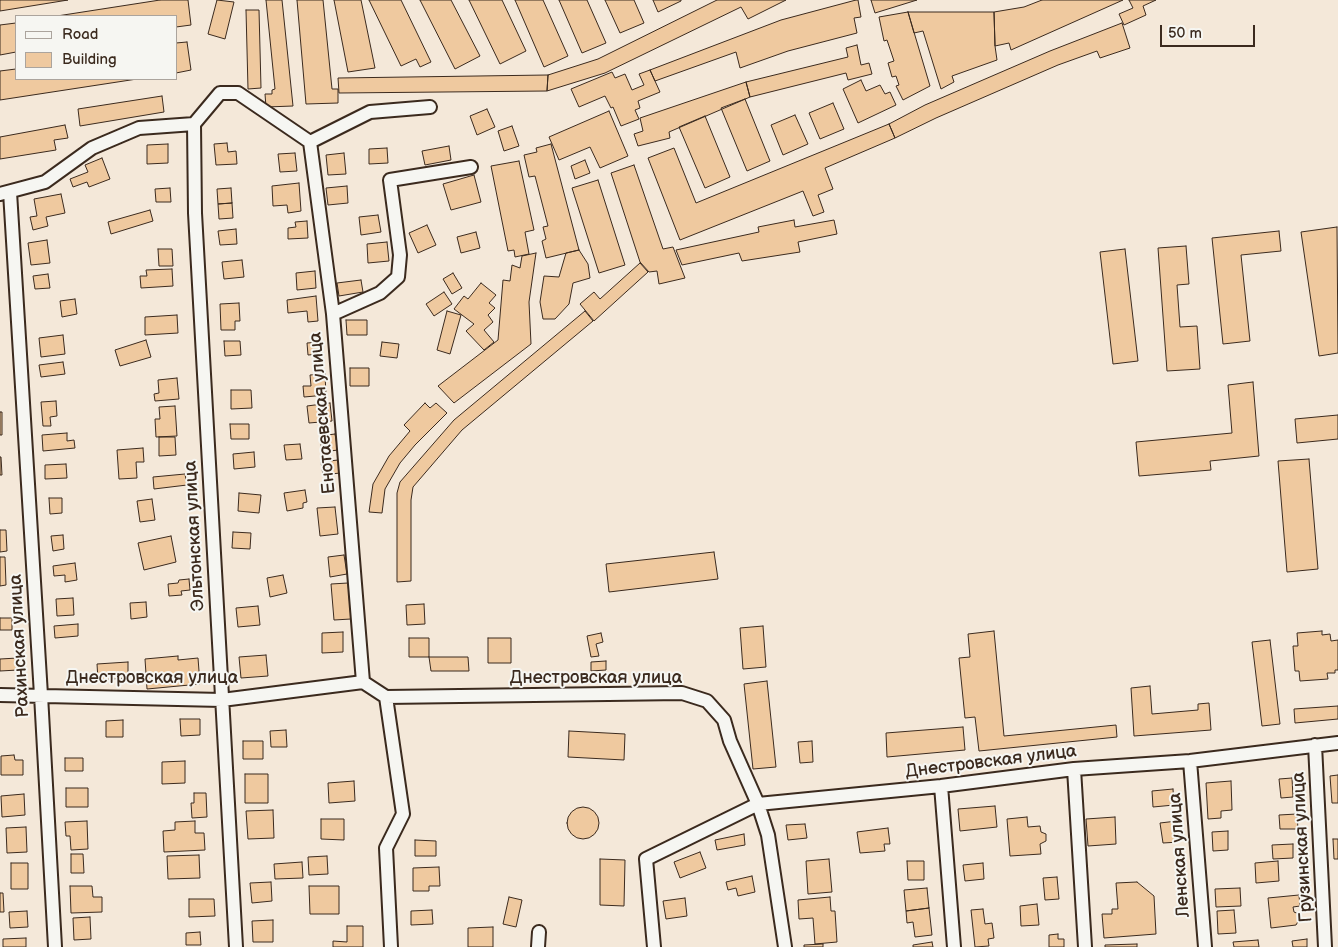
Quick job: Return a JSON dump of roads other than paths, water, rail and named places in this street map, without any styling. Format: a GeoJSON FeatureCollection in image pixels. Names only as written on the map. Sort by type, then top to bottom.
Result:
{"type":"FeatureCollection","features":[{"type":"Feature","properties":{"kind":"street"},"geometry":{"type":"LineString","coordinates":[[5,193],[45,182],[92,148],[139,128],[194,124],[220,93],[238,93],[310,142],[370,112],[430,107]]}},
{"type":"Feature","properties":{"kind":"street","name":"Эльтонская улица"},"geometry":{"type":"LineString","coordinates":[[194,124],[195,212],[236,947]]}},
{"type":"Feature","properties":{"kind":"street","name":"Енотаевская улица"},"geometry":{"type":"LineString","coordinates":[[310,142],[333,314],[363,682]]}},
{"type":"Feature","properties":{"kind":"street"},"geometry":{"type":"LineString","coordinates":[[333,314],[380,294],[398,277],[400,255],[390,180],[471,167]]}},
{"type":"Feature","properties":{"kind":"street","name":"Рахинская улица"},"geometry":{"type":"LineString","coordinates":[[5,193],[41,695],[55,947]]}},
{"type":"Feature","properties":{"kind":"street"},"geometry":{"type":"LineString","coordinates":[[363,682],[386,697],[403,814],[386,848],[390,947]]}},
{"type":"Feature","properties":{"kind":"street","name":"Днестровская улица"},"geometry":{"type":"LineString","coordinates":[[0,695],[222,700],[363,682]]}},
{"type":"Feature","properties":{"kind":"street","name":"Днестровская улица"},"geometry":{"type":"LineString","coordinates":[[386,697],[682,693],[707,700],[724,720],[730,741],[758,804],[941,786],[1074,769],[1190,761],[1338,743]]}},
{"type":"Feature","properties":{"kind":"street","name":"Грузинская улица"},"geometry":{"type":"LineString","coordinates":[[1315,745],[1325,947]]}},
{"type":"Feature","properties":{"kind":"street","name":"Ленская улица"},"geometry":{"type":"LineString","coordinates":[[1190,761],[1205,947]]}},
{"type":"Feature","properties":{"kind":"street"},"geometry":{"type":"LineString","coordinates":[[1074,769],[1085,947]]}},
{"type":"Feature","properties":{"kind":"street"},"geometry":{"type":"LineString","coordinates":[[941,786],[954,947]]}},
{"type":"Feature","properties":{"kind":"street"},"geometry":{"type":"LineString","coordinates":[[654,947],[646,859],[758,804],[768,835],[785,947]]}},
{"type":"Feature","properties":{"kind":"street"},"geometry":{"type":"LineString","coordinates":[[538,947],[540,932]]}}]}
